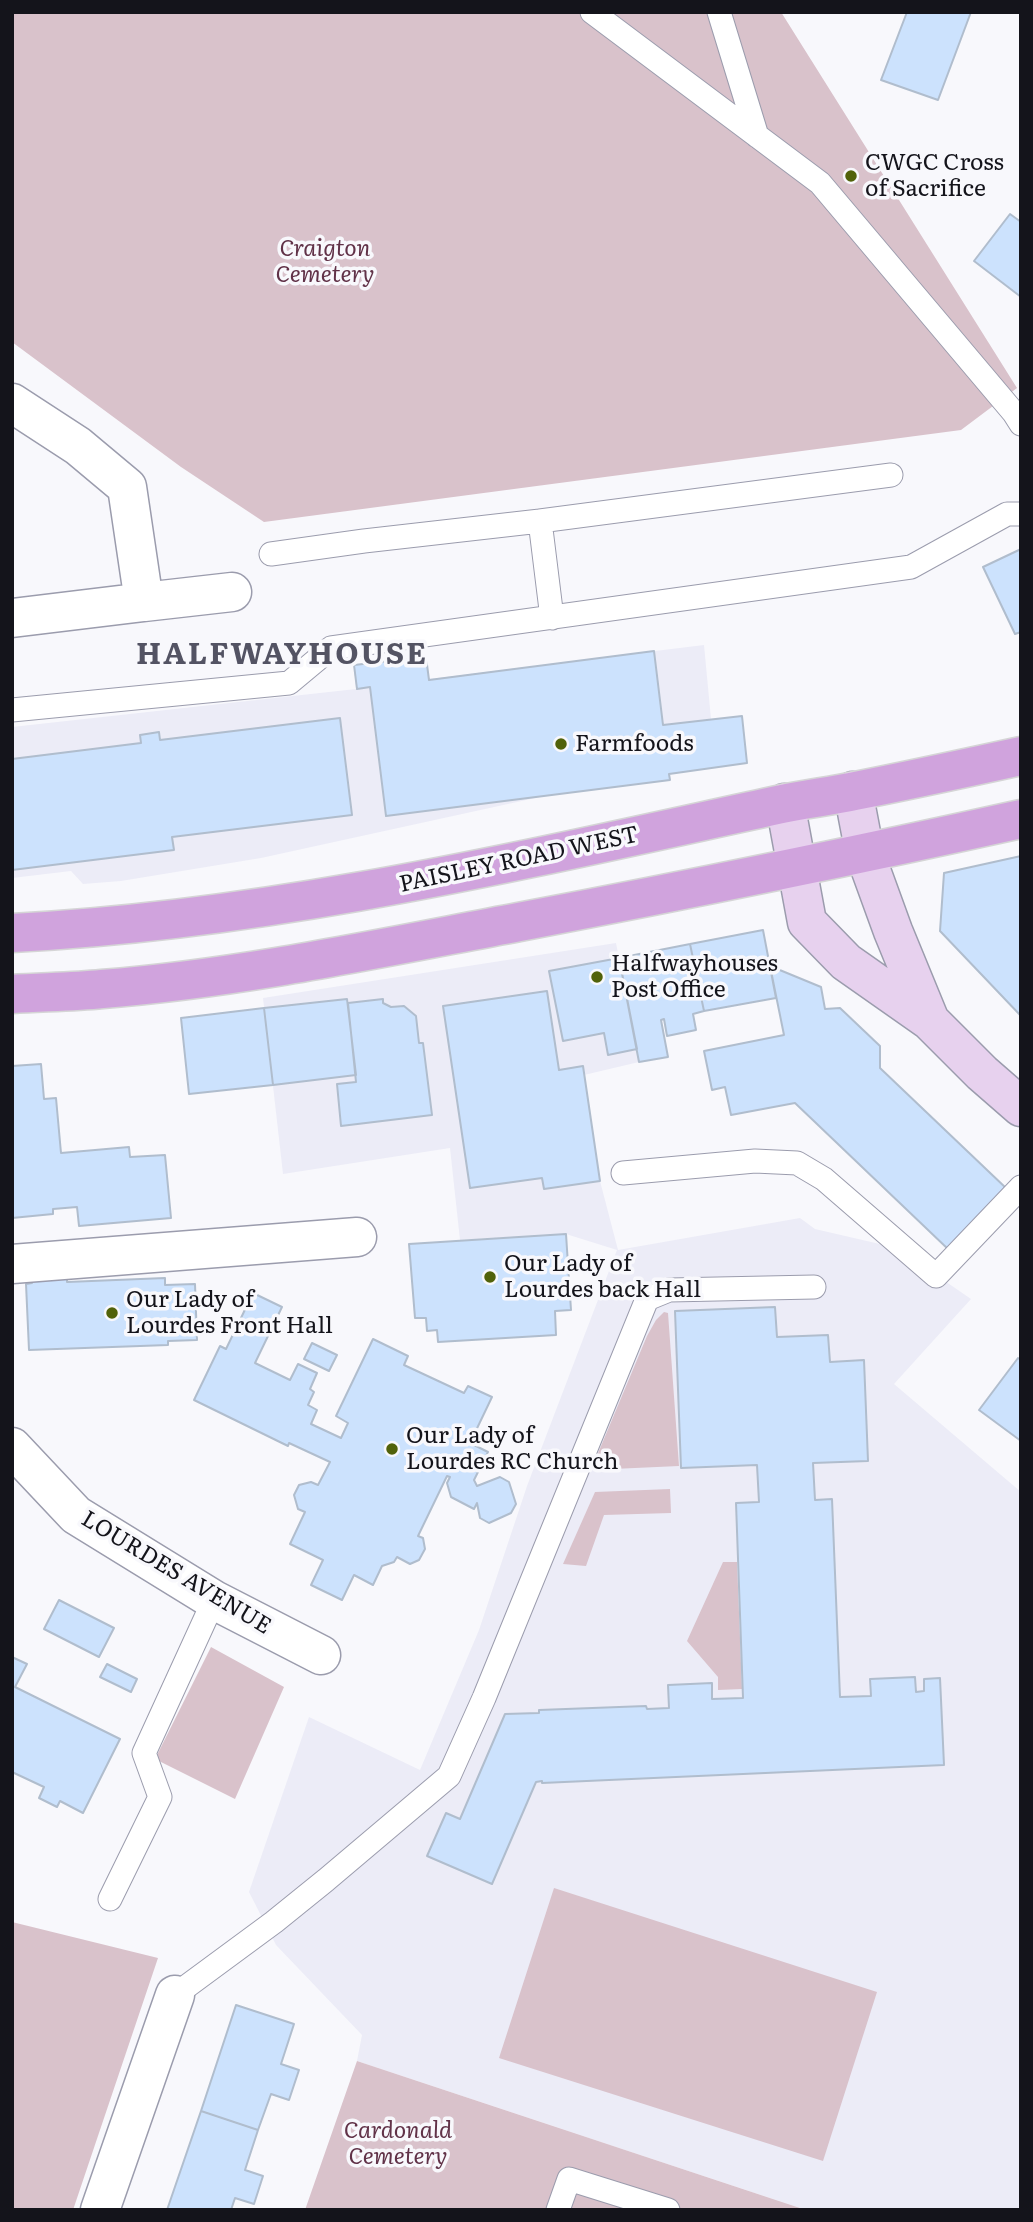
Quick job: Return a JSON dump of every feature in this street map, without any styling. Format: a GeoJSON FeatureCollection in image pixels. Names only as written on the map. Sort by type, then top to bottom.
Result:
{"type":"FeatureCollection","features":[{"type":"Feature","properties":{"kind":"main road","name":"PAISLEY ROAD WEST"},"geometry":{"type":"LineString","coordinates":[[12,933],[89,929],[250,909],[370,890],[1021,756]]}},
{"type":"Feature","properties":{"kind":"main road"},"geometry":{"type":"LineString","coordinates":[[12,994],[103,989],[284,965],[667,894],[1021,819]]}},
{"type":"Feature","properties":{"kind":"street"},"geometry":{"type":"LineString","coordinates":[[12,403],[78,446],[127,487],[144,602]]}},
{"type":"Feature","properties":{"kind":"street"},"geometry":{"type":"LineString","coordinates":[[12,618],[232,592]]}},
{"type":"Feature","properties":{"kind":"street"},"geometry":{"type":"LineString","coordinates":[[853,792],[865,854],[892,931],[930,1021]]}},
{"type":"Feature","properties":{"kind":"street"},"geometry":{"type":"LineString","coordinates":[[785,803],[807,922],[846,962],[930,1021],[1021,1107]]}},
{"type":"Feature","properties":{"kind":"street"},"geometry":{"type":"LineString","coordinates":[[12,1264],[357,1237]]}},
{"type":"Feature","properties":{"kind":"street","name":"LOURDES AVENUE"},"geometry":{"type":"LineString","coordinates":[[12,1447],[76,1514],[214,1600],[321,1655]]}},
{"type":"Feature","properties":{"kind":"street"},"geometry":{"type":"LineString","coordinates":[[100,2210],[175,1996]]}},
{"type":"Feature","properties":{"kind":"lane"},"geometry":{"type":"LineString","coordinates":[[592,12],[820,183],[1018,418]]}},
{"type":"Feature","properties":{"kind":"lane"},"geometry":{"type":"LineString","coordinates":[[719,12],[757,136]]}},
{"type":"Feature","properties":{"kind":"lane"},"geometry":{"type":"LineString","coordinates":[[271,554],[891,475]]}},
{"type":"Feature","properties":{"kind":"lane"},"geometry":{"type":"LineString","coordinates":[[12,710],[289,683],[331,648],[911,567],[1007,514],[1021,514]]}},
{"type":"Feature","properties":{"kind":"lane"},"geometry":{"type":"LineString","coordinates":[[540,521],[552,618]]}},
{"type":"Feature","properties":{"kind":"lane"},"geometry":{"type":"LineString","coordinates":[[623,1173],[755,1161],[797,1163],[824,1180],[936,1276],[1021,1187]]}},
{"type":"Feature","properties":{"kind":"lane"},"geometry":{"type":"LineString","coordinates":[[175,1996],[316,1889],[449,1776],[484,1698],[647,1299],[669,1290],[814,1287]]}},
{"type":"Feature","properties":{"kind":"lane"},"geometry":{"type":"LineString","coordinates":[[110,1899],[160,1797],[144,1753],[214,1600]]}},
{"type":"Feature","properties":{"kind":"lane"},"geometry":{"type":"LineString","coordinates":[[558,2210],[569,2179],[668,2210]]}},
{"type":"Feature","properties":{"kind":"shaded area"},"geometry":{"type":"Polygon","coordinates":[[[704,645],[711,719],[742,716],[747,763],[670,774],[670,780],[549,795],[261,858],[121,881],[83,884],[71,871],[12,878],[12,727],[356,689],[354,665],[426,657],[429,679],[704,645]]]}},
{"type":"Feature","properties":{"kind":"shaded area"},"geometry":{"type":"Polygon","coordinates":[[[616,943],[639,1062],[584,1075],[600,1181],[618,1250],[800,1218],[815,1229],[897,1248],[971,1299],[894,1384],[1021,1492],[1021,2210],[806,2210],[357,2061],[362,2035],[276,1945],[249,1892],[309,1717],[420,1770],[479,1630],[527,1486],[617,1250],[566,1234],[460,1240],[450,1148],[283,1174],[263,998],[616,943]]]}},
{"type":"Feature","properties":{"kind":"green space","name":"Craigton Cemetery"},"geometry":{"type":"Polygon","coordinates":[[[12,12],[781,12],[1017,388],[961,430],[264,522],[181,467],[12,342],[12,12]]]}},
{"type":"Feature","properties":{"kind":"green space"},"geometry":{"type":"Polygon","coordinates":[[[664,1312],[668,1313],[679,1466],[591,1470],[647,1336],[664,1312]]]}},
{"type":"Feature","properties":{"kind":"green space"},"geometry":{"type":"Polygon","coordinates":[[[670,1489],[671,1513],[604,1515],[586,1566],[563,1564],[595,1492],[670,1489]]]}},
{"type":"Feature","properties":{"kind":"green space"},"geometry":{"type":"Polygon","coordinates":[[[723,1562],[737,1562],[742,1689],[718,1690],[718,1677],[687,1641],[723,1562]]]}},
{"type":"Feature","properties":{"kind":"green space"},"geometry":{"type":"Polygon","coordinates":[[[211,1647],[284,1687],[235,1799],[155,1759],[211,1647]]]}},
{"type":"Feature","properties":{"kind":"green space"},"geometry":{"type":"Polygon","coordinates":[[[554,1888],[877,1992],[823,2161],[499,2058],[554,1888]]]}},
{"type":"Feature","properties":{"kind":"green space"},"geometry":{"type":"Polygon","coordinates":[[[12,1922],[158,1958],[73,2210],[12,2210],[12,1922]]]}},
{"type":"Feature","properties":{"kind":"green space","name":"Cardonald Cemetery"},"geometry":{"type":"Polygon","coordinates":[[[357,2061],[806,2210],[305,2210],[357,2061]]]}},
{"type":"Feature","properties":{"kind":"building"},"geometry":{"type":"Polygon","coordinates":[[[907,12],[971,12],[938,100],[881,80],[907,12]]]}},
{"type":"Feature","properties":{"kind":"building"},"geometry":{"type":"Polygon","coordinates":[[[1010,214],[1021,222],[1021,297],[974,261],[1010,214]]]}},
{"type":"Feature","properties":{"kind":"building"},"geometry":{"type":"Polygon","coordinates":[[[1021,549],[1021,632],[1015,634],[983,567],[1021,549]]]}},
{"type":"Feature","properties":{"kind":"building","name":"Farmfoods"},"geometry":{"type":"Polygon","coordinates":[[[654,651],[663,725],[742,716],[747,763],[669,774],[670,780],[386,816],[370,687],[357,689],[354,665],[426,657],[429,680],[654,651]]]}},
{"type":"Feature","properties":{"kind":"building"},"geometry":{"type":"Polygon","coordinates":[[[340,718],[352,815],[172,837],[174,850],[12,870],[12,759],[141,743],[140,735],[159,732],[160,740],[340,718]]]}},
{"type":"Feature","properties":{"kind":"building"},"geometry":{"type":"Polygon","coordinates":[[[1021,856],[1021,1016],[940,931],[944,873],[1021,856]]]}},
{"type":"Feature","properties":{"kind":"building"},"geometry":{"type":"Polygon","coordinates":[[[763,930],[776,998],[704,1011],[690,944],[763,930]]]}},
{"type":"Feature","properties":{"kind":"building"},"geometry":{"type":"Polygon","coordinates":[[[690,944],[704,1011],[693,1014],[696,1030],[667,1036],[664,1019],[661,1020],[668,1057],[639,1062],[619,958],[690,944]]]}},
{"type":"Feature","properties":{"kind":"building"},"geometry":{"type":"Polygon","coordinates":[[[619,958],[637,1049],[608,1055],[604,1033],[563,1041],[549,971],[619,958]]]}},
{"type":"Feature","properties":{"kind":"building"},"geometry":{"type":"Polygon","coordinates":[[[770,966],[821,987],[825,1009],[840,1008],[880,1046],[880,1068],[1007,1189],[949,1250],[795,1103],[731,1115],[725,1087],[712,1090],[704,1051],[784,1035],[770,966]]]}},
{"type":"Feature","properties":{"kind":"building"},"geometry":{"type":"Polygon","coordinates":[[[547,991],[559,1070],[583,1066],[600,1181],[544,1189],[542,1178],[470,1188],[443,1006],[547,991]]]}},
{"type":"Feature","properties":{"kind":"building"},"geometry":{"type":"Polygon","coordinates":[[[347,999],[356,1075],[273,1085],[264,1008],[347,999]]]}},
{"type":"Feature","properties":{"kind":"building"},"geometry":{"type":"Polygon","coordinates":[[[383,999],[383,1003],[391,1007],[404,1006],[416,1016],[419,1043],[423,1043],[432,1115],[341,1126],[337,1084],[356,1082],[348,1003],[383,999]]]}},
{"type":"Feature","properties":{"kind":"building"},"geometry":{"type":"Polygon","coordinates":[[[264,1008],[273,1085],[189,1094],[181,1018],[264,1008]]]}},
{"type":"Feature","properties":{"kind":"building"},"geometry":{"type":"Polygon","coordinates":[[[41,1064],[44,1099],[56,1098],[61,1153],[129,1147],[130,1157],[165,1155],[171,1218],[79,1226],[77,1207],[53,1209],[53,1214],[12,1218],[12,1066],[41,1064]]]}},
{"type":"Feature","properties":{"kind":"building","name":"Our Lady of Lourdes back Hall"},"geometry":{"type":"Polygon","coordinates":[[[566,1234],[571,1310],[555,1311],[556,1335],[438,1342],[437,1330],[427,1331],[426,1318],[415,1318],[409,1244],[566,1234]]]}},
{"type":"Feature","properties":{"kind":"building","name":"Our Lady of Lourdes Front Hall"},"geometry":{"type":"Polygon","coordinates":[[[67,1272],[67,1282],[165,1278],[165,1285],[195,1284],[197,1340],[168,1341],[168,1345],[29,1350],[26,1284],[32,1283],[32,1273],[67,1272]]]}},
{"type":"Feature","properties":{"kind":"building","name":"Our Lady of Lourdes RC Church"},"geometry":{"type":"Polygon","coordinates":[[[253,1293],[282,1307],[255,1363],[290,1380],[298,1364],[317,1373],[310,1389],[314,1392],[308,1405],[317,1410],[311,1424],[341,1438],[348,1423],[336,1416],[373,1339],[408,1356],[404,1365],[464,1393],[468,1386],[492,1397],[470,1443],[488,1452],[474,1480],[477,1486],[500,1477],[509,1482],[516,1504],[511,1513],[489,1523],[480,1518],[477,1503],[474,1509],[451,1497],[447,1483],[450,1477],[447,1476],[418,1536],[423,1538],[425,1549],[419,1560],[410,1564],[397,1557],[394,1562],[382,1566],[373,1585],[354,1575],[342,1600],[311,1585],[323,1560],[290,1544],[305,1512],[298,1509],[294,1495],[299,1485],[311,1482],[318,1485],[330,1462],[289,1443],[288,1446],[194,1400],[220,1346],[226,1349],[253,1293]]]}},
{"type":"Feature","properties":{"kind":"building"},"geometry":{"type":"Polygon","coordinates":[[[775,1307],[777,1337],[828,1335],[830,1362],[864,1360],[868,1461],[813,1463],[815,1500],[832,1499],[840,1697],[871,1696],[870,1679],[915,1677],[916,1692],[924,1691],[924,1679],[940,1678],[944,1765],[536,1782],[492,1884],[427,1856],[446,1813],[460,1819],[505,1714],[646,1706],[647,1709],[669,1708],[668,1685],[712,1683],[712,1699],[743,1698],[736,1503],[759,1502],[757,1465],[681,1468],[675,1311],[775,1307]]]}},
{"type":"Feature","properties":{"kind":"building"},"geometry":{"type":"Polygon","coordinates":[[[312,1343],[337,1355],[329,1371],[304,1359],[312,1343]]]}},
{"type":"Feature","properties":{"kind":"building"},"geometry":{"type":"Polygon","coordinates":[[[1018,1358],[1021,1360],[1021,1441],[979,1410],[1018,1358]]]}},
{"type":"Feature","properties":{"kind":"building"},"geometry":{"type":"Polygon","coordinates":[[[59,1600],[114,1628],[99,1657],[44,1629],[59,1600]]]}},
{"type":"Feature","properties":{"kind":"building"},"geometry":{"type":"Polygon","coordinates":[[[12,1657],[27,1664],[15,1687],[120,1739],[83,1813],[60,1801],[57,1807],[39,1798],[44,1787],[12,1772],[12,1657]]]}},
{"type":"Feature","properties":{"kind":"building"},"geometry":{"type":"Polygon","coordinates":[[[107,1664],[137,1679],[131,1692],[100,1677],[107,1664]]]}},
{"type":"Feature","properties":{"kind":"building"},"geometry":{"type":"Polygon","coordinates":[[[236,2005],[294,2024],[281,2064],[299,2070],[289,2100],[271,2094],[258,2130],[201,2111],[236,2005]]]}},
{"type":"Feature","properties":{"kind":"building"},"geometry":{"type":"Polygon","coordinates":[[[201,2111],[258,2130],[245,2170],[263,2176],[254,2204],[235,2198],[231,2210],[167,2210],[201,2111]]]}},
{"type":"Feature","properties":{"kind":"place","name":"CWGC Cross of Sacrifice"},"geometry":{"type":"Point","coordinates":[851,176]}},
{"type":"Feature","properties":{"kind":"place","name":"Farmfoods"},"geometry":{"type":"Point","coordinates":[561,744]}},
{"type":"Feature","properties":{"kind":"place","name":"Halfwayhouses Post Office"},"geometry":{"type":"Point","coordinates":[597,977]}},
{"type":"Feature","properties":{"kind":"place","name":"Our Lady of Lourdes back Hall"},"geometry":{"type":"Point","coordinates":[490,1277]}},
{"type":"Feature","properties":{"kind":"place","name":"Our Lady of Lourdes Front Hall"},"geometry":{"type":"Point","coordinates":[112,1313]}},
{"type":"Feature","properties":{"kind":"place","name":"Our Lady of Lourdes RC Church"},"geometry":{"type":"Point","coordinates":[392,1449]}},
{"type":"Feature","properties":{"kind":"district","name":"HALFWAYHOUSE"},"geometry":{"type":"Point","coordinates":[282,655]}}]}
